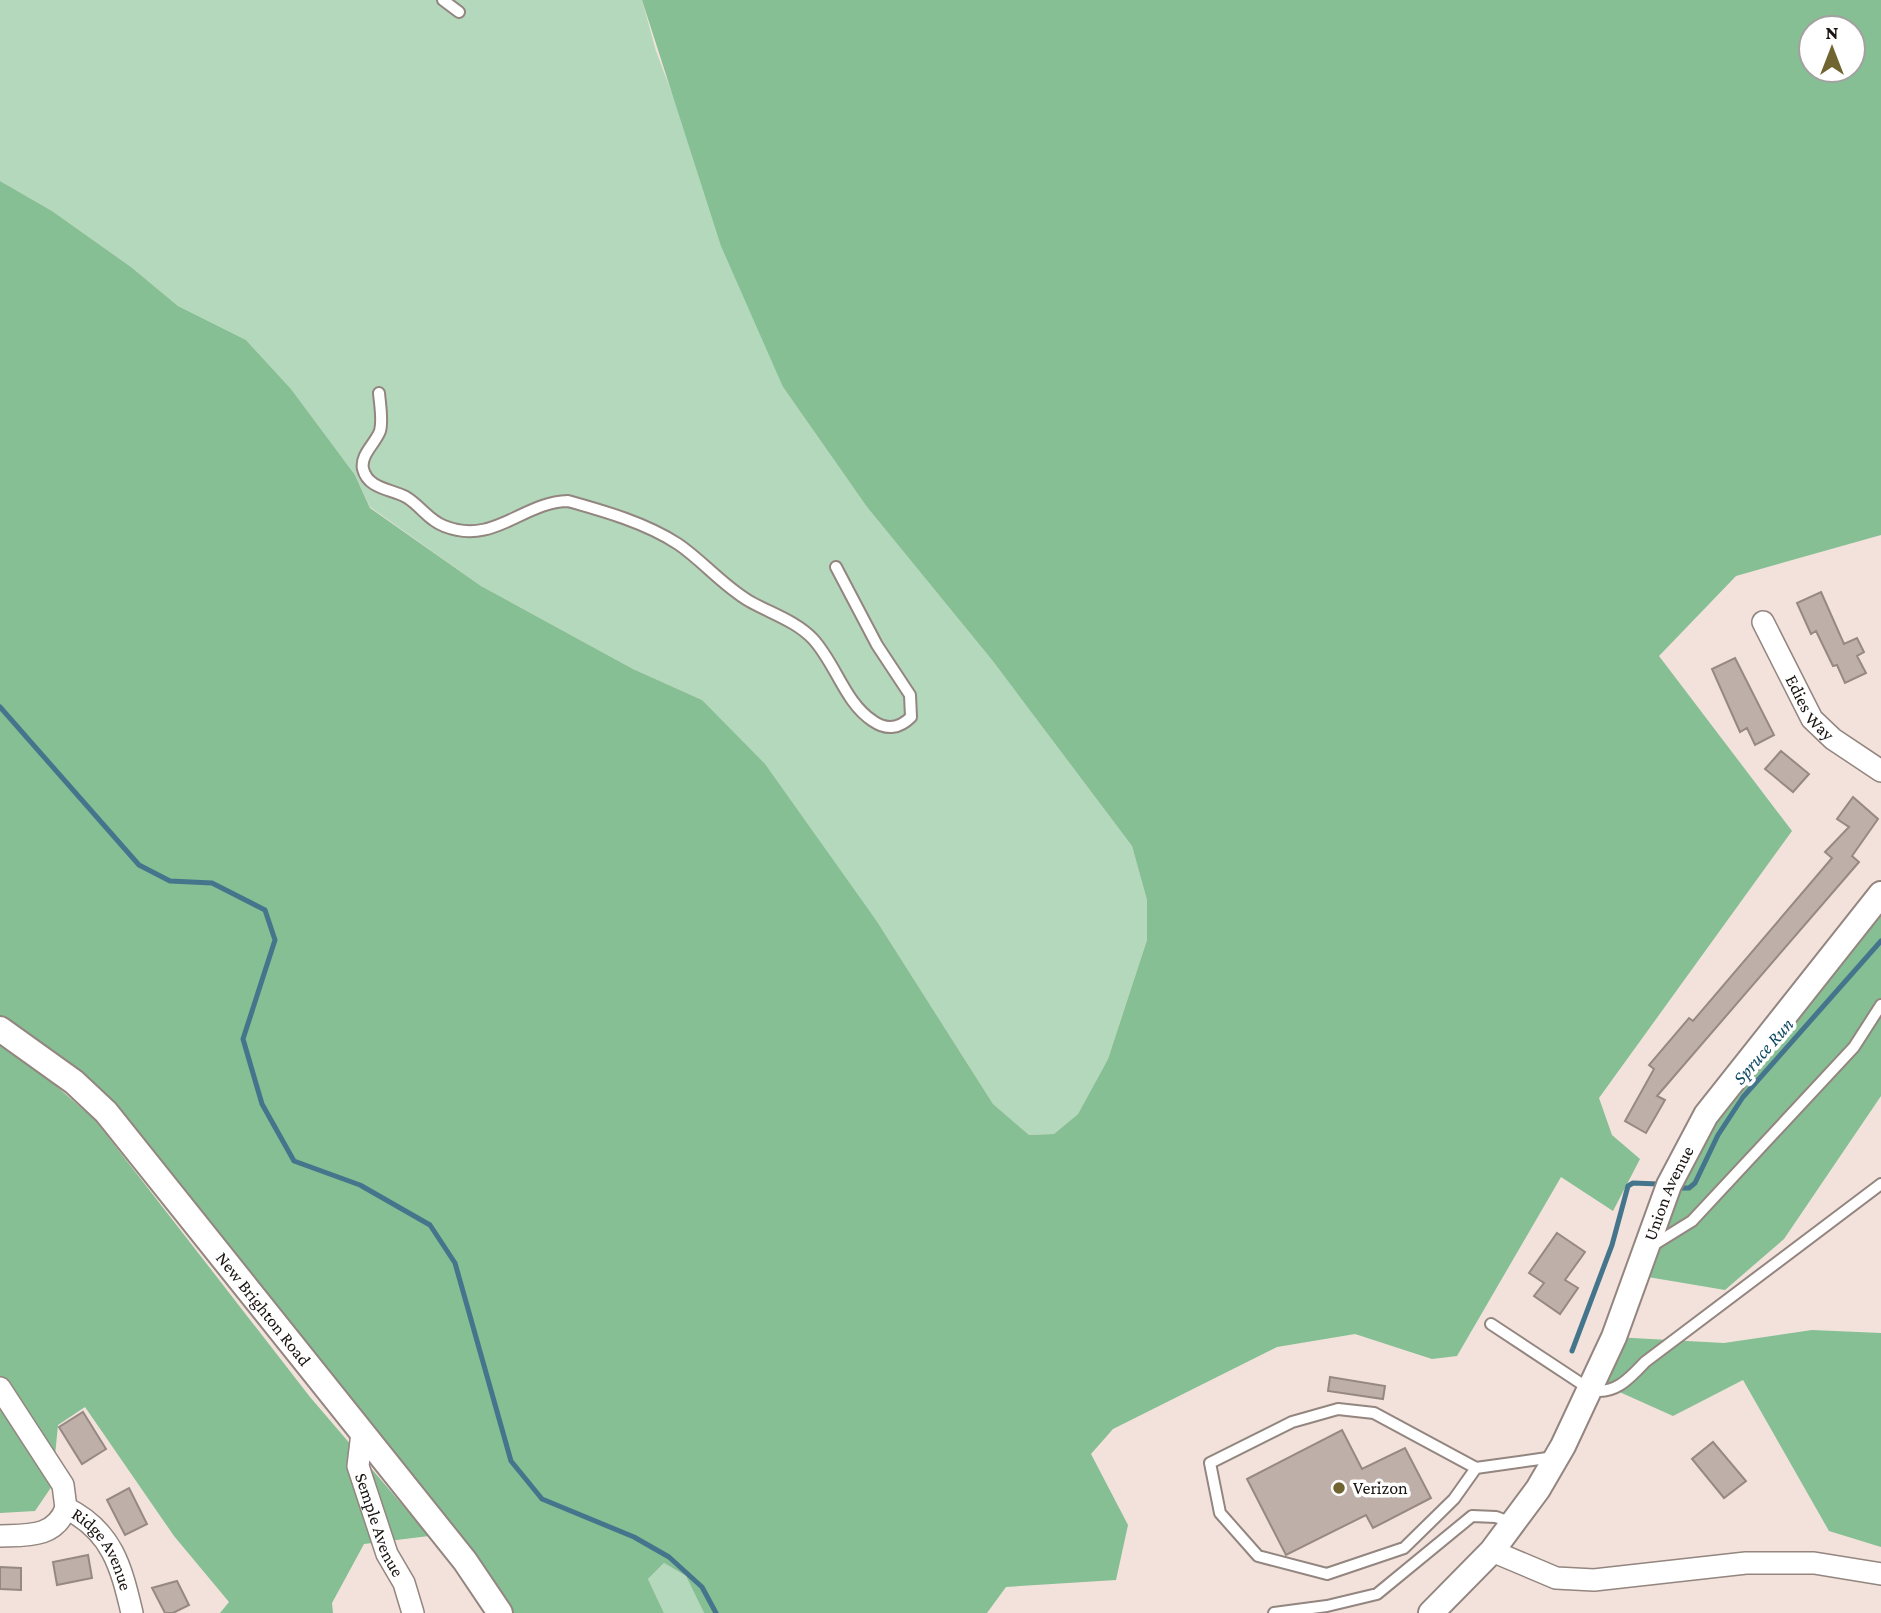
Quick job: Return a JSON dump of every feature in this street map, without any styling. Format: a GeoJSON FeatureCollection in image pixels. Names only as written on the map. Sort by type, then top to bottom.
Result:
{"type":"FeatureCollection","features":[{"type":"Feature","properties":{"kind":"street","name":"Edies Way"},"geometry":{"type":"LineString","coordinates":[[1763,622],[1812,719],[1833,739],[1881,771]]}},
{"type":"Feature","properties":{"kind":"street","name":"Union Avenue"},"geometry":{"type":"LineString","coordinates":[[1431,1613],[1492,1551],[1538,1489],[1557,1457],[1591,1390],[1669,1185],[1706,1115],[1881,894]]}},
{"type":"Feature","properties":{"kind":"street","name":"New Brighton Road"},"geometry":{"type":"LineString","coordinates":[[0,1029],[74,1082],[106,1112],[465,1561],[500,1613]]}},
{"type":"Feature","properties":{"kind":"street","name":"Ridge Avenue"},"geometry":{"type":"LineString","coordinates":[[3,1398],[63,1485],[66,1508],[88,1519],[119,1561],[132,1613]]}},
{"type":"Feature","properties":{"kind":"street","name":"Semple Avenue"},"geometry":{"type":"LineString","coordinates":[[362,1433],[358,1466],[387,1554],[404,1583],[413,1613]]}},
{"type":"Feature","properties":{"kind":"street"},"geometry":{"type":"LineString","coordinates":[[0,1536],[45,1533],[59,1523],[66,1508]]}},
{"type":"Feature","properties":{"kind":"street"},"geometry":{"type":"LineString","coordinates":[[1492,1551],[1556,1578],[1582,1579],[1746,1563],[1814,1563],[1881,1574]]}},
{"type":"Feature","properties":{"kind":"lane"},"geometry":{"type":"LineString","coordinates":[[443,0],[458,12]]}},
{"type":"Feature","properties":{"kind":"lane"},"geometry":{"type":"LineString","coordinates":[[379,393],[381,427],[362,463],[364,473],[371,483],[409,498],[428,518],[460,532],[485,531],[553,504],[568,501],[661,535],[690,553],[732,590],[798,626],[813,638],[860,710],[874,722],[892,728],[903,724],[911,717],[910,695],[877,645],[836,567]]}},
{"type":"Feature","properties":{"kind":"lane"},"geometry":{"type":"LineString","coordinates":[[1645,1250],[1692,1221],[1854,1047],[1881,1005]]}},
{"type":"Feature","properties":{"kind":"lane"},"geometry":{"type":"LineString","coordinates":[[1491,1324],[1591,1390],[1605,1393],[1625,1383],[1645,1362],[1881,1185]]}},
{"type":"Feature","properties":{"kind":"lane"},"geometry":{"type":"LineString","coordinates":[[1476,1468],[1454,1499],[1404,1548],[1326,1574],[1258,1556],[1220,1513],[1210,1463],[1293,1422],[1338,1409],[1374,1413],[1476,1468],[1557,1457]]}},
{"type":"Feature","properties":{"kind":"lane"},"geometry":{"type":"LineString","coordinates":[[1274,1613],[1327,1606],[1377,1594],[1472,1516],[1496,1517],[1512,1523]]}},
{"type":"Feature","properties":{"kind":"green space"},"geometry":{"type":"Polygon","coordinates":[[[0,0],[642,0],[656,51],[783,387],[867,507],[992,660],[1132,846],[1147,900],[1147,940],[1108,1059],[1078,1114],[1054,1134],[1029,1135],[993,1104],[878,923],[702,700],[633,669],[481,586],[370,507],[355,475],[291,389],[246,340],[178,306],[131,267],[52,211],[0,181],[0,0]]]}},
{"type":"Feature","properties":{"kind":"green space"},"geometry":{"type":"Polygon","coordinates":[[[642,0],[1881,0],[1881,535],[1736,576],[1659,656],[1792,831],[1599,1098],[1612,1135],[1640,1159],[1613,1211],[1561,1177],[1457,1356],[1432,1359],[1355,1334],[1277,1347],[1113,1429],[1091,1454],[1128,1525],[1116,1580],[1006,1587],[987,1613],[704,1613],[686,1576],[664,1563],[648,1579],[664,1613],[500,1613],[106,1112],[0,1029],[0,181],[52,211],[131,267],[178,306],[246,340],[291,389],[355,475],[370,508],[481,586],[633,669],[702,700],[765,764],[878,923],[993,1104],[1029,1135],[1054,1134],[1078,1114],[1108,1059],[1147,940],[1147,900],[1132,846],[992,660],[867,507],[783,387],[721,246],[642,0]]]}},
{"type":"Feature","properties":{"kind":"green space"},"geometry":{"type":"Polygon","coordinates":[[[1881,894],[1881,1096],[1784,1239],[1725,1290],[1636,1275],[1669,1185],[1881,894]]]}},
{"type":"Feature","properties":{"kind":"green space"},"geometry":{"type":"Polygon","coordinates":[[[0,1043],[30,1063],[95,1120],[310,1397],[429,1536],[364,1544],[332,1603],[333,1613],[220,1613],[229,1602],[174,1536],[85,1407],[58,1425],[52,1486],[35,1511],[0,1513],[0,1043]]]}},
{"type":"Feature","properties":{"kind":"green space"},"geometry":{"type":"Polygon","coordinates":[[[1812,1330],[1881,1333],[1881,1547],[1829,1531],[1743,1380],[1673,1416],[1595,1381],[1614,1337],[1724,1343],[1812,1330]]]}},
{"type":"Feature","properties":{"kind":"green space"},"geometry":{"type":"Polygon","coordinates":[[[664,1563],[686,1576],[704,1613],[664,1613],[648,1579],[664,1563]]]}},
{"type":"Feature","properties":{"kind":"building"},"geometry":{"type":"Polygon","coordinates":[[[1821,592],[1844,644],[1857,638],[1864,652],[1857,656],[1866,673],[1845,683],[1837,665],[1833,666],[1816,631],[1811,634],[1797,603],[1821,592]]]}},
{"type":"Feature","properties":{"kind":"building"},"geometry":{"type":"Polygon","coordinates":[[[1735,658],[1774,735],[1755,745],[1747,728],[1740,732],[1712,669],[1735,658]]]}},
{"type":"Feature","properties":{"kind":"building"},"geometry":{"type":"Polygon","coordinates":[[[1781,751],[1809,774],[1793,792],[1765,769],[1781,751]]]}},
{"type":"Feature","properties":{"kind":"building"},"geometry":{"type":"Polygon","coordinates":[[[1853,797],[1878,819],[1852,856],[1859,862],[1657,1096],[1665,1100],[1646,1133],[1625,1121],[1654,1069],[1649,1065],[1689,1018],[1693,1021],[1832,858],[1825,852],[1849,827],[1837,819],[1853,797]]]}},
{"type":"Feature","properties":{"kind":"building"},"geometry":{"type":"Polygon","coordinates":[[[1557,1233],[1585,1252],[1565,1280],[1578,1288],[1560,1314],[1534,1296],[1544,1283],[1529,1273],[1557,1233]]]}},
{"type":"Feature","properties":{"kind":"building"},"geometry":{"type":"Polygon","coordinates":[[[1330,1377],[1385,1386],[1383,1399],[1328,1391],[1330,1377]]]}},
{"type":"Feature","properties":{"kind":"building"},"geometry":{"type":"Polygon","coordinates":[[[83,1412],[106,1449],[82,1464],[59,1427],[83,1412]]]}},
{"type":"Feature","properties":{"kind":"building","name":"Verizon"},"geometry":{"type":"Polygon","coordinates":[[[1342,1430],[1362,1469],[1405,1448],[1431,1498],[1373,1528],[1366,1515],[1286,1555],[1247,1479],[1342,1430]]]}},
{"type":"Feature","properties":{"kind":"building"},"geometry":{"type":"Polygon","coordinates":[[[1713,1442],[1746,1481],[1724,1498],[1692,1459],[1713,1442]]]}},
{"type":"Feature","properties":{"kind":"building"},"geometry":{"type":"Polygon","coordinates":[[[129,1488],[147,1524],[125,1535],[107,1500],[129,1488]]]}},
{"type":"Feature","properties":{"kind":"building"},"geometry":{"type":"Polygon","coordinates":[[[88,1555],[92,1578],[57,1585],[53,1562],[88,1555]]]}},
{"type":"Feature","properties":{"kind":"building"},"geometry":{"type":"Polygon","coordinates":[[[0,1567],[21,1568],[21,1590],[0,1589],[0,1567]]]}},
{"type":"Feature","properties":{"kind":"building"},"geometry":{"type":"Polygon","coordinates":[[[177,1581],[189,1605],[173,1613],[165,1613],[152,1588],[177,1581]]]}},
{"type":"Feature","properties":{"kind":"waterway"},"geometry":{"type":"LineString","coordinates":[[0,707],[139,865],[170,881],[212,883],[265,910],[275,940],[243,1039],[262,1104],[294,1161],[360,1185],[430,1225],[455,1263],[511,1461],[542,1499],[634,1537],[669,1557],[702,1587],[716,1613]]}},
{"type":"Feature","properties":{"kind":"waterway","name":"Spruce Run"},"geometry":{"type":"LineString","coordinates":[[1682,1188],[1689,1188],[1695,1183],[1718,1135],[1743,1097],[1881,941]]}},
{"type":"Feature","properties":{"kind":"waterway","name":"Spruce Run"},"geometry":{"type":"LineString","coordinates":[[1572,1351],[1612,1245],[1628,1186],[1633,1183],[1658,1184]]}},
{"type":"Feature","properties":{"kind":"place","name":"Verizon"},"geometry":{"type":"Point","coordinates":[1339,1488]}}]}
